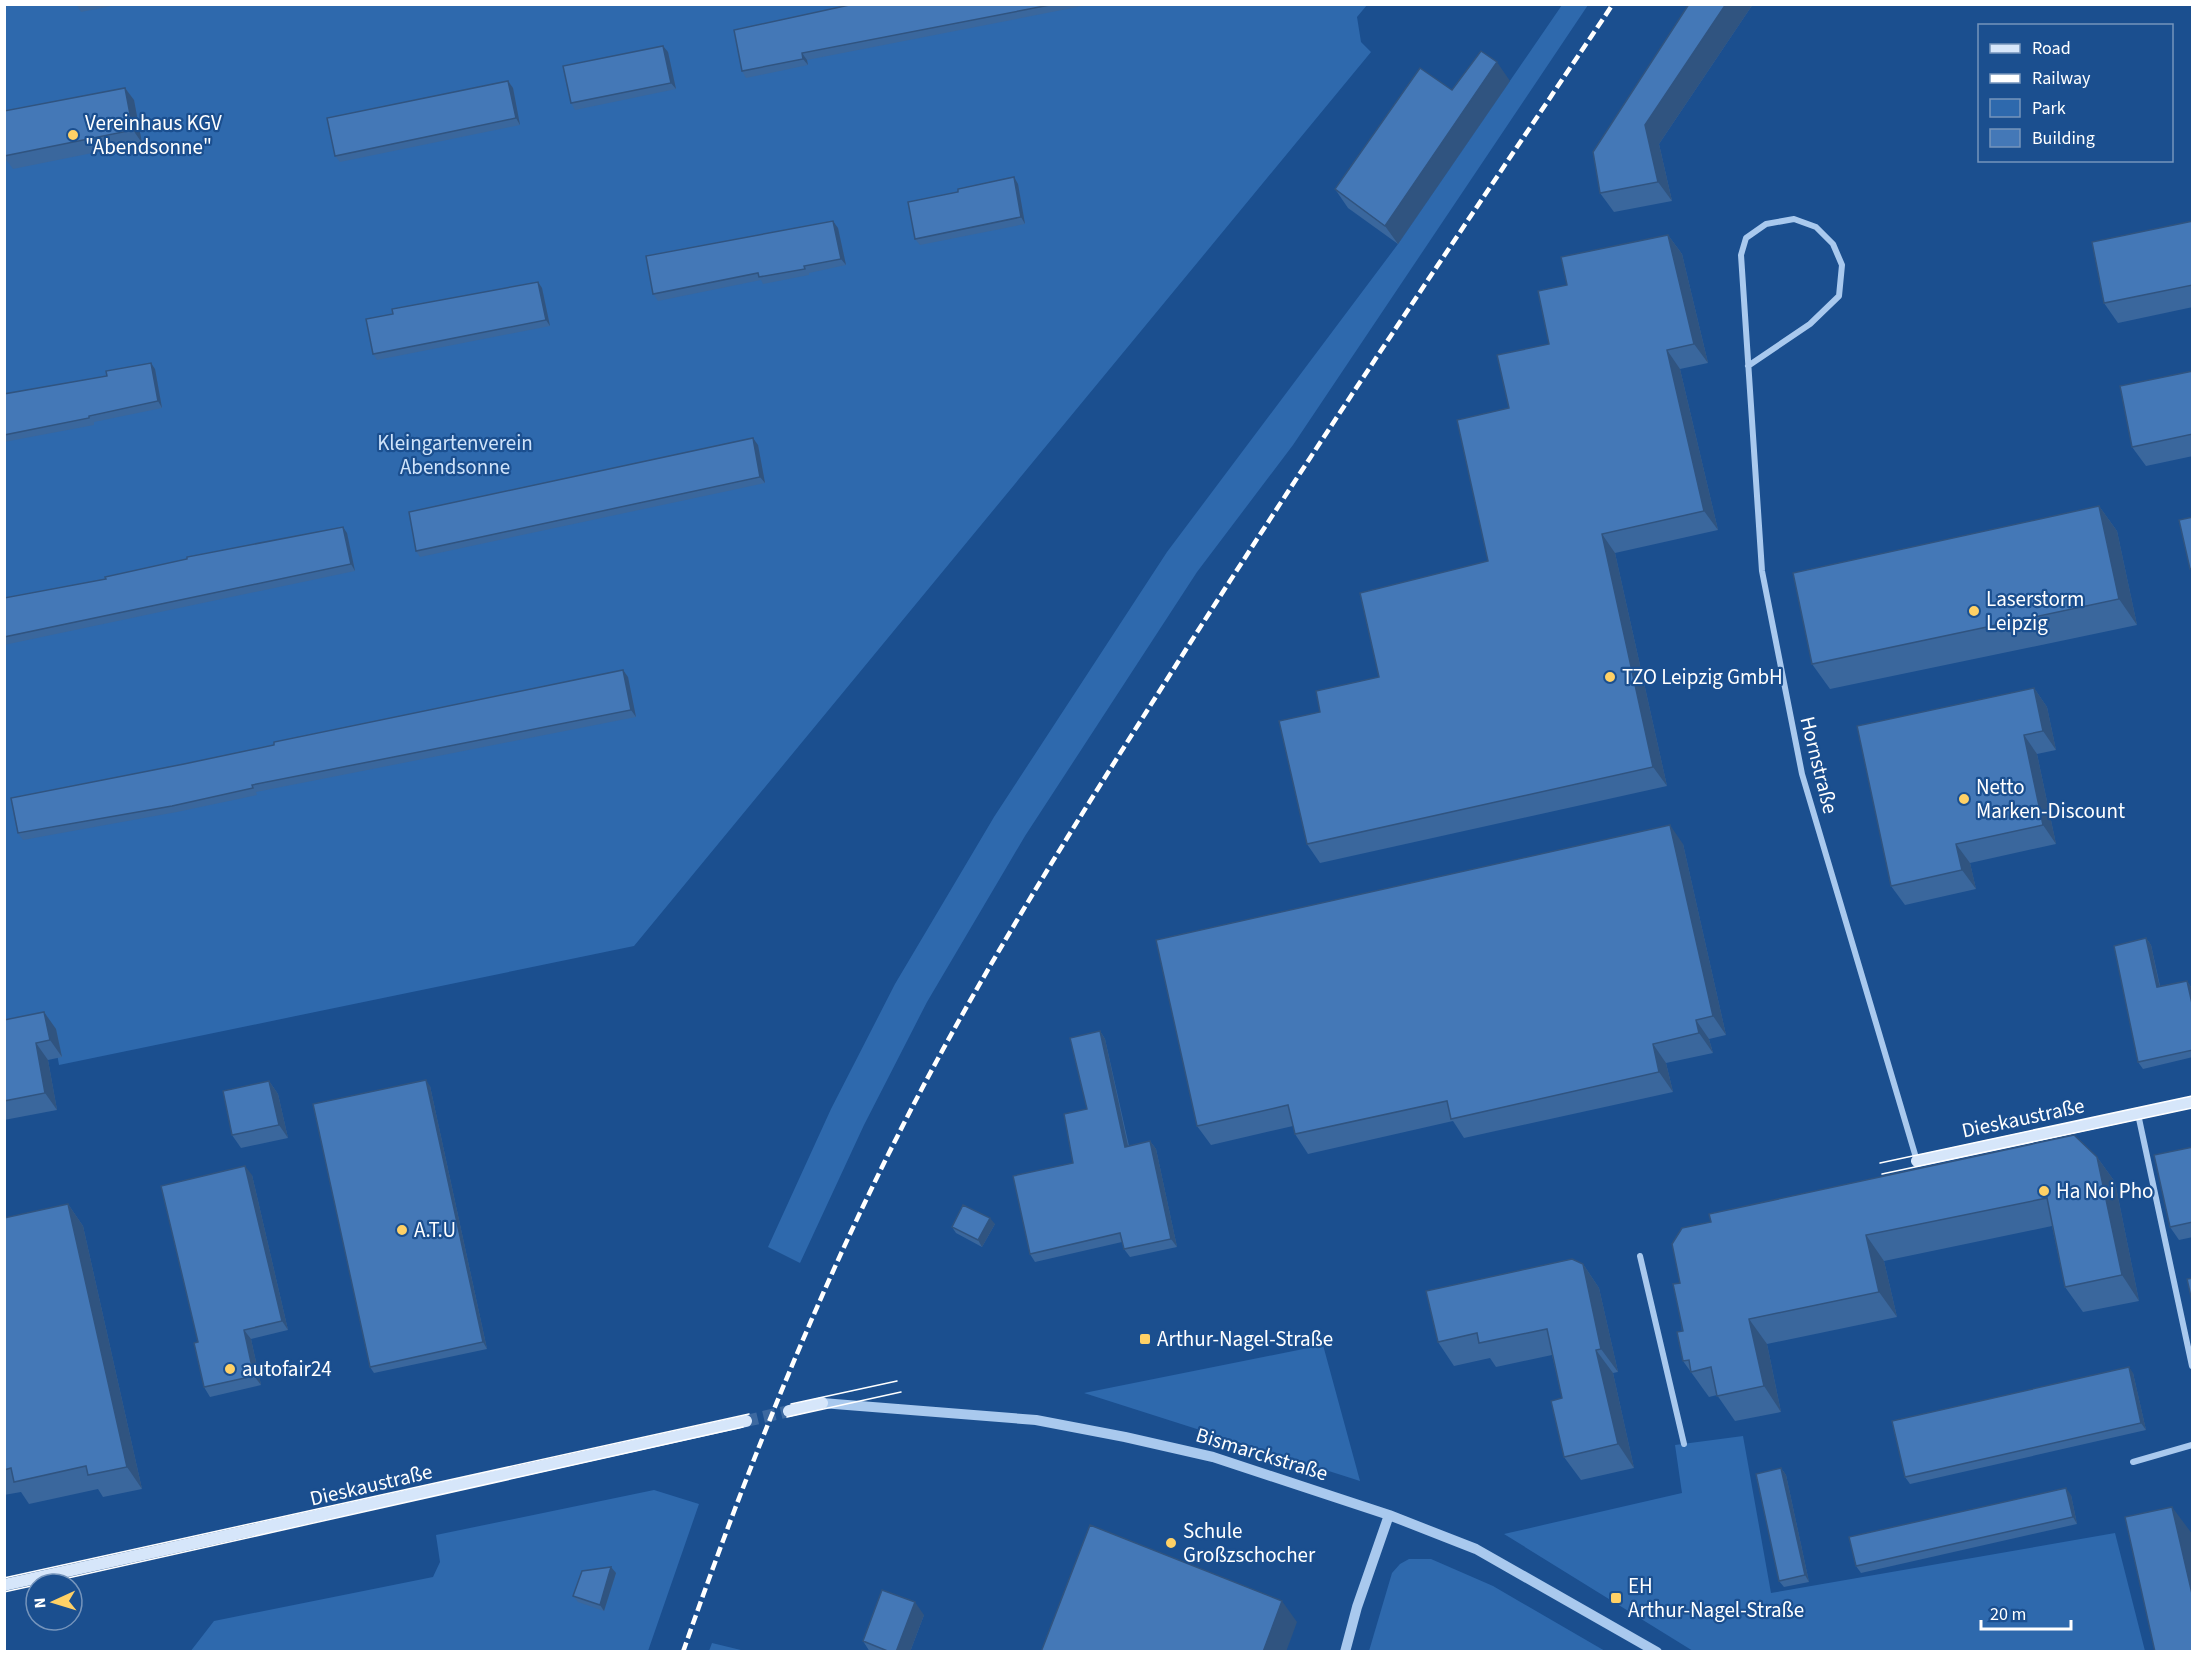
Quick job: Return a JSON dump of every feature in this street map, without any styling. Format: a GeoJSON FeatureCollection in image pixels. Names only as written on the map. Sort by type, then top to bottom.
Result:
{"type":"FeatureCollection","features":[{"type":"Feature","properties":{"kind":"main road","name":"Dieskaustraße"},"geometry":{"type":"LineString","coordinates":[[1917,1161],[2193,1102]]}},
{"type":"Feature","properties":{"kind":"main road"},"geometry":{"type":"LineString","coordinates":[[789,1411],[822,1403]]}},
{"type":"Feature","properties":{"kind":"main road","name":"Dieskaustraße"},"geometry":{"type":"LineString","coordinates":[[4,1585],[746,1421]]}},
{"type":"Feature","properties":{"kind":"street","name":"Hornstraße"},"geometry":{"type":"LineString","coordinates":[[1748,366],[1810,324],[1839,296],[1842,265],[1833,244],[1816,227],[1794,219],[1766,224],[1746,238],[1741,255],[1748,366],[1762,571],[1802,774],[1917,1161]]}},
{"type":"Feature","properties":{"kind":"street"},"geometry":{"type":"LineString","coordinates":[[2138,1114],[2193,1366]]}},
{"type":"Feature","properties":{"kind":"street"},"geometry":{"type":"LineString","coordinates":[[1640,1256],[1684,1443]]}},
{"type":"Feature","properties":{"kind":"street","name":"Bismarckstraße"},"geometry":{"type":"LineString","coordinates":[[822,1403],[1036,1420],[1213,1457],[1389,1515],[1476,1549],[1657,1652]]}},
{"type":"Feature","properties":{"kind":"street"},"geometry":{"type":"LineString","coordinates":[[2133,1462],[2193,1445]]}},
{"type":"Feature","properties":{"kind":"street"},"geometry":{"type":"LineString","coordinates":[[1345,1652],[1357,1607],[1389,1515]]}},
{"type":"Feature","properties":{"kind":"green space","name":"Kleingartenverein Abendsonne"},"geometry":{"type":"Polygon","coordinates":[[[5,5],[1367,5],[1357,17],[1361,42],[1371,52],[634,946],[59,1065],[56,1048],[5,1056],[5,5]]]}},
{"type":"Feature","properties":{"kind":"green space"},"geometry":{"type":"Polygon","coordinates":[[[1562,5],[1588,5],[1293,445],[1197,572],[1025,836],[927,1002],[864,1125],[800,1263],[768,1247],[831,1109],[895,984],[994,817],[1167,552],[1398,244],[1562,5]]]}},
{"type":"Feature","properties":{"kind":"green space"},"geometry":{"type":"Polygon","coordinates":[[[1323,1345],[1360,1481],[1084,1393],[1323,1345]]]}},
{"type":"Feature","properties":{"kind":"green space"},"geometry":{"type":"Polygon","coordinates":[[[1743,1436],[1771,1593],[2115,1533],[2145,1651],[1693,1651],[1504,1534],[1682,1493],[1675,1445],[1743,1436]]]}},
{"type":"Feature","properties":{"kind":"green space"},"geometry":{"type":"Polygon","coordinates":[[[654,1490],[699,1504],[648,1651],[190,1652],[214,1621],[433,1577],[440,1562],[436,1535],[654,1490]]]}},
{"type":"Feature","properties":{"kind":"green space"},"geometry":{"type":"Polygon","coordinates":[[[1409,1559],[1431,1559],[1493,1586],[1605,1651],[1369,1651],[1392,1573],[1400,1564],[1409,1559]]]}},
{"type":"Feature","properties":{"kind":"green space"},"geometry":{"type":"Polygon","coordinates":[[[712,1643],[745,1651],[709,1651],[712,1643]]]}},
{"type":"Feature","properties":{"kind":"building"},"geometry":{"type":"Polygon","coordinates":[[[854,4],[1055,4],[802,53],[803,59],[742,71],[734,30],[854,4]]]}},
{"type":"Feature","properties":{"kind":"building"},"geometry":{"type":"Polygon","coordinates":[[[1689,4],[1726,4],[1645,125],[1658,182],[1600,193],[1593,152],[1689,4]]]}},
{"type":"Feature","properties":{"kind":"building"},"geometry":{"type":"Polygon","coordinates":[[[663,46],[671,83],[571,103],[563,66],[663,46]]]}},
{"type":"Feature","properties":{"kind":"building"},"geometry":{"type":"Polygon","coordinates":[[[1481,51],[1497,62],[1385,226],[1335,189],[1420,68],[1452,90],[1481,51]]]}},
{"type":"Feature","properties":{"kind":"building"},"geometry":{"type":"Polygon","coordinates":[[[508,81],[516,118],[335,156],[327,118],[508,81]]]}},
{"type":"Feature","properties":{"kind":"building","name":"Vereinhaus KGV \"Abendsonne\""},"geometry":{"type":"Polygon","coordinates":[[[125,88],[133,130],[4,156],[4,111],[125,88]]]}},
{"type":"Feature","properties":{"kind":"building"},"geometry":{"type":"Polygon","coordinates":[[[1014,177],[1021,217],[915,239],[908,202],[1014,177]]]}},
{"type":"Feature","properties":{"kind":"building"},"geometry":{"type":"Polygon","coordinates":[[[833,221],[841,259],[804,266],[805,269],[759,277],[758,273],[653,294],[646,256],[833,221]]]}},
{"type":"Feature","properties":{"kind":"building"},"geometry":{"type":"Polygon","coordinates":[[[2193,221],[2193,285],[2104,303],[2092,242],[2193,221]]]}},
{"type":"Feature","properties":{"kind":"building"},"geometry":{"type":"Polygon","coordinates":[[[1668,235],[1694,344],[1667,350],[1704,511],[1602,534],[1653,767],[1307,844],[1279,721],[1320,712],[1316,691],[1379,677],[1360,593],[1488,561],[1457,420],[1509,408],[1497,355],[1549,344],[1538,291],[1567,285],[1561,257],[1668,235]]]}},
{"type":"Feature","properties":{"kind":"building"},"geometry":{"type":"Polygon","coordinates":[[[538,282],[546,320],[373,354],[366,319],[393,314],[392,309],[538,282]]]}},
{"type":"Feature","properties":{"kind":"building"},"geometry":{"type":"Polygon","coordinates":[[[151,363],[158,401],[4,435],[4,394],[107,376],[106,371],[151,363]]]}},
{"type":"Feature","properties":{"kind":"building"},"geometry":{"type":"Polygon","coordinates":[[[2193,371],[2193,434],[2132,447],[2120,386],[2193,371]]]}},
{"type":"Feature","properties":{"kind":"building"},"geometry":{"type":"Polygon","coordinates":[[[753,438],[760,477],[416,551],[409,512],[753,438]]]}},
{"type":"Feature","properties":{"kind":"building","name":"Laserstorm Leipzig"},"geometry":{"type":"Polygon","coordinates":[[[2099,506],[2119,599],[1812,664],[1793,573],[2099,506]]]}},
{"type":"Feature","properties":{"kind":"building"},"geometry":{"type":"Polygon","coordinates":[[[2193,517],[2193,568],[2190,569],[2179,520],[2193,517]]]}},
{"type":"Feature","properties":{"kind":"building"},"geometry":{"type":"Polygon","coordinates":[[[343,527],[351,564],[4,637],[4,598],[106,579],[105,577],[187,559],[187,557],[343,527]]]}},
{"type":"Feature","properties":{"kind":"building"},"geometry":{"type":"Polygon","coordinates":[[[623,670],[631,710],[252,785],[253,788],[172,806],[18,833],[11,798],[184,764],[274,745],[274,742],[623,670]]]}},
{"type":"Feature","properties":{"kind":"building","name":"Netto Marken-Discount"},"geometry":{"type":"Polygon","coordinates":[[[2034,688],[2043,731],[2024,735],[2043,825],[1956,844],[1962,870],[1891,886],[1857,726],[2034,688]]]}},
{"type":"Feature","properties":{"kind":"building"},"geometry":{"type":"Polygon","coordinates":[[[1670,825],[1713,1016],[1696,1020],[1699,1033],[1653,1044],[1659,1072],[1451,1119],[1447,1101],[1295,1134],[1288,1105],[1197,1126],[1156,940],[1670,825]]]}},
{"type":"Feature","properties":{"kind":"building"},"geometry":{"type":"Polygon","coordinates":[[[2146,938],[2157,987],[2187,981],[2193,1008],[2193,1050],[2138,1062],[2114,946],[2146,938]]]}},
{"type":"Feature","properties":{"kind":"building"},"geometry":{"type":"Polygon","coordinates":[[[44,1012],[50,1040],[36,1043],[45,1093],[4,1101],[4,1020],[44,1012]]]}},
{"type":"Feature","properties":{"kind":"building"},"geometry":{"type":"Polygon","coordinates":[[[1100,1031],[1125,1147],[1150,1141],[1171,1239],[1124,1249],[1120,1233],[1030,1254],[1013,1176],[1073,1163],[1064,1114],[1087,1109],[1070,1038],[1100,1031]]]}},
{"type":"Feature","properties":{"kind":"building","name":"A.T.U"},"geometry":{"type":"Polygon","coordinates":[[[426,1080],[483,1342],[370,1367],[313,1104],[426,1080]]]}},
{"type":"Feature","properties":{"kind":"building"},"geometry":{"type":"Polygon","coordinates":[[[269,1081],[279,1125],[232,1135],[223,1091],[269,1081]]]}},
{"type":"Feature","properties":{"kind":"building"},"geometry":{"type":"Polygon","coordinates":[[[2074,1135],[2097,1157],[2122,1275],[2065,1287],[2047,1198],[1866,1235],[1879,1292],[1749,1319],[1764,1386],[1717,1396],[1711,1367],[1691,1372],[1689,1360],[1683,1361],[1677,1332],[1683,1331],[1673,1284],[1680,1283],[1672,1244],[1682,1228],[1711,1222],[1709,1214],[2074,1135]]]}},
{"type":"Feature","properties":{"kind":"building"},"geometry":{"type":"Polygon","coordinates":[[[2193,1147],[2193,1222],[2170,1227],[2154,1155],[2193,1147]]]}},
{"type":"Feature","properties":{"kind":"building"},"geometry":{"type":"Polygon","coordinates":[[[245,1166],[282,1321],[244,1330],[254,1376],[204,1387],[194,1343],[198,1342],[161,1186],[245,1166]]]}},
{"type":"Feature","properties":{"kind":"building"},"geometry":{"type":"Polygon","coordinates":[[[68,1204],[127,1467],[88,1475],[86,1466],[14,1482],[11,1468],[4,1470],[4,1218],[68,1204]]]}},
{"type":"Feature","properties":{"kind":"building"},"geometry":{"type":"Polygon","coordinates":[[[963,1205],[990,1218],[978,1240],[952,1227],[963,1205]]]}},
{"type":"Feature","properties":{"kind":"building"},"geometry":{"type":"Polygon","coordinates":[[[1572,1259],[1583,1264],[1601,1349],[1596,1350],[1618,1444],[1564,1457],[1551,1401],[1562,1398],[1547,1329],[1479,1343],[1477,1333],[1438,1342],[1426,1291],[1572,1259]]]}},
{"type":"Feature","properties":{"kind":"building"},"geometry":{"type":"Polygon","coordinates":[[[2193,1278],[2193,1306],[2187,1279],[2193,1278]]]}},
{"type":"Feature","properties":{"kind":"building"},"geometry":{"type":"Polygon","coordinates":[[[2129,1367],[2141,1423],[1905,1477],[1892,1421],[2129,1367]]]}},
{"type":"Feature","properties":{"kind":"building"},"geometry":{"type":"Polygon","coordinates":[[[1781,1468],[1805,1575],[1779,1581],[1756,1474],[1781,1468]]]}},
{"type":"Feature","properties":{"kind":"building"},"geometry":{"type":"Polygon","coordinates":[[[2066,1488],[2073,1517],[1856,1566],[1849,1537],[2066,1488]]]}},
{"type":"Feature","properties":{"kind":"building"},"geometry":{"type":"Polygon","coordinates":[[[2172,1507],[2193,1598],[2193,1652],[2155,1652],[2125,1517],[2172,1507]]]}},
{"type":"Feature","properties":{"kind":"building"},"geometry":{"type":"Polygon","coordinates":[[[1090,1525],[1282,1601],[1263,1652],[1041,1652],[1090,1525]]]}},
{"type":"Feature","properties":{"kind":"building"},"geometry":{"type":"Polygon","coordinates":[[[611,1567],[600,1605],[573,1596],[582,1571],[611,1567]]]}},
{"type":"Feature","properties":{"kind":"building"},"geometry":{"type":"Polygon","coordinates":[[[882,1590],[915,1602],[896,1652],[890,1652],[863,1641],[882,1590]]]}},
{"type":"Feature","properties":{"kind":"tunnel"},"geometry":{"type":"LineString","coordinates":[[746,1421],[789,1411]]}},
{"type":"Feature","properties":{"kind":"tram line"},"geometry":{"type":"LineString","coordinates":[[1880,1163],[2192,1096]]}},
{"type":"Feature","properties":{"kind":"tram line"},"geometry":{"type":"LineString","coordinates":[[1882,1174],[2192,1108]]}},
{"type":"Feature","properties":{"kind":"tram line"},"geometry":{"type":"LineString","coordinates":[[791,1404],[897,1381]]}},
{"type":"Feature","properties":{"kind":"tram line"},"geometry":{"type":"LineString","coordinates":[[787,1417],[901,1392]]}},
{"type":"Feature","properties":{"kind":"tram line"},"geometry":{"type":"LineString","coordinates":[[4,1578],[749,1414]]}},
{"type":"Feature","properties":{"kind":"tram line"},"geometry":{"type":"LineString","coordinates":[[84,1574],[743,1427]]}},
{"type":"Feature","properties":{"kind":"tram line"},"geometry":{"type":"LineString","coordinates":[[4,1592],[24,1588]]}},
{"type":"Feature","properties":{"kind":"railway"},"geometry":{"type":"LineString","coordinates":[[683,1652],[755,1457],[835,1266],[895,1141],[992,962],[1062,846],[1279,505],[1613,4]]}},
{"type":"Feature","properties":{"kind":"place","name":"Vereinhaus KGV \"Abendsonne\""},"geometry":{"type":"Point","coordinates":[73,135]}},
{"type":"Feature","properties":{"kind":"place","name":"Laserstorm Leipzig"},"geometry":{"type":"Point","coordinates":[1974,611]}},
{"type":"Feature","properties":{"kind":"place","name":"TZO Leipzig GmbH"},"geometry":{"type":"Point","coordinates":[1610,677]}},
{"type":"Feature","properties":{"kind":"place","name":"Netto Marken-Discount"},"geometry":{"type":"Point","coordinates":[1964,799]}},
{"type":"Feature","properties":{"kind":"place","name":"Ha Noi Pho"},"geometry":{"type":"Point","coordinates":[2044,1191]}},
{"type":"Feature","properties":{"kind":"place","name":"A.T.U"},"geometry":{"type":"Point","coordinates":[402,1230]}},
{"type":"Feature","properties":{"kind":"place","name":"Arthur-Nagel-Straße"},"geometry":{"type":"Point","coordinates":[1145,1339]}},
{"type":"Feature","properties":{"kind":"place","name":"autofair24"},"geometry":{"type":"Point","coordinates":[230,1369]}},
{"type":"Feature","properties":{"kind":"place","name":"Schule Großzschocher"},"geometry":{"type":"Point","coordinates":[1171,1543]}},
{"type":"Feature","properties":{"kind":"place","name":"EH Arthur-Nagel-Straße"},"geometry":{"type":"Point","coordinates":[1616,1598]}}]}
